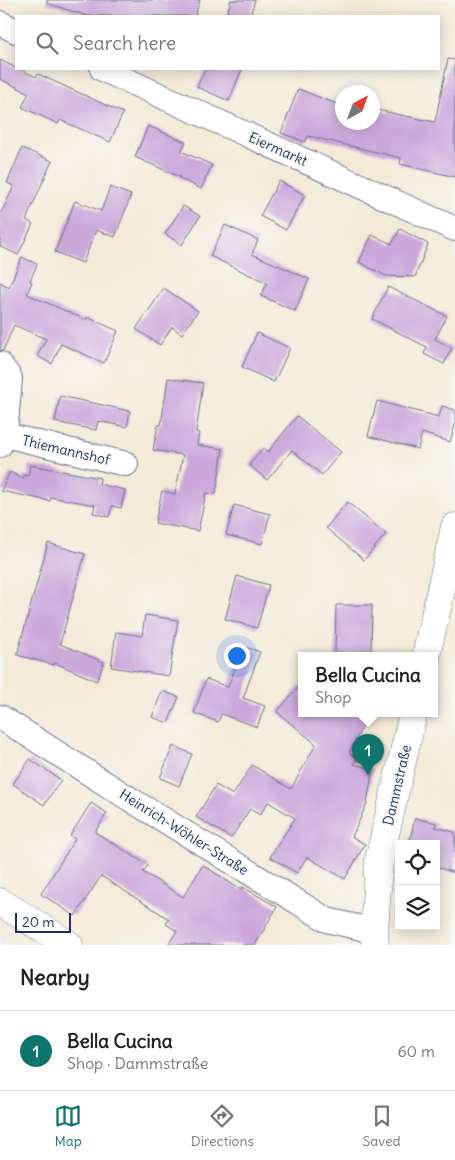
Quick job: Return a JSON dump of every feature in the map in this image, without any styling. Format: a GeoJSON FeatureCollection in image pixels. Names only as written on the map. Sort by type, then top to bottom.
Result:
{"type":"FeatureCollection","features":[{"type":"Feature","properties":{"kind":"main road"},"geometry":{"type":"LineString","coordinates":[[427,652],[454,538]]}},
{"type":"Feature","properties":{"kind":"main road","name":"Dammstraße"},"geometry":{"type":"LineString","coordinates":[[375,938],[380,860],[412,717]]}},
{"type":"Feature","properties":{"kind":"main road"},"geometry":{"type":"LineString","coordinates":[[0,902],[69,945]]}},
{"type":"Feature","properties":{"kind":"street"},"geometry":{"type":"LineString","coordinates":[[0,24],[15,31]]}},
{"type":"Feature","properties":{"kind":"street","name":"Eiermarkt"},"geometry":{"type":"LineString","coordinates":[[104,70],[455,229]]}},
{"type":"Feature","properties":{"kind":"street","name":"Thiemannshof"},"geometry":{"type":"LineString","coordinates":[[0,364],[10,378],[2,440],[126,464]]}},
{"type":"Feature","properties":{"kind":"street","name":"Heinrich-Wöhler-Straße"},"geometry":{"type":"LineString","coordinates":[[0,717],[133,802],[327,920],[375,938]]}},
{"type":"Feature","properties":{"kind":"building"},"geometry":{"type":"Polygon","coordinates":[[[47,0],[200,0],[195,15],[84,15],[47,3],[47,0]]]}},
{"type":"Feature","properties":{"kind":"building"},"geometry":{"type":"Polygon","coordinates":[[[231,0],[255,0],[250,15],[226,15],[231,0]]]}},
{"type":"Feature","properties":{"kind":"building"},"geometry":{"type":"Polygon","coordinates":[[[448,59],[455,60],[455,177],[400,164],[401,158],[308,136],[305,142],[281,133],[298,89],[335,103],[335,130],[380,130],[380,111],[435,122],[448,59]]]}},
{"type":"Feature","properties":{"kind":"building"},"geometry":{"type":"Polygon","coordinates":[[[0,60],[15,68],[15,70],[21,70],[36,77],[38,74],[123,113],[110,142],[60,120],[58,124],[22,107],[29,93],[0,79],[0,60]]]}},
{"type":"Feature","properties":{"kind":"building"},"geometry":{"type":"Polygon","coordinates":[[[205,70],[242,70],[229,101],[197,87],[205,70]]]}},
{"type":"Feature","properties":{"kind":"building"},"geometry":{"type":"Polygon","coordinates":[[[148,126],[186,142],[181,151],[212,165],[201,189],[180,177],[135,157],[148,126]]]}},
{"type":"Feature","properties":{"kind":"building"},"geometry":{"type":"Polygon","coordinates":[[[22,148],[52,161],[26,220],[33,224],[18,255],[0,246],[0,215],[14,186],[7,183],[22,148]]]}},
{"type":"Feature","properties":{"kind":"building"},"geometry":{"type":"Polygon","coordinates":[[[279,181],[305,195],[286,230],[260,216],[279,181]]]}},
{"type":"Feature","properties":{"kind":"building"},"geometry":{"type":"Polygon","coordinates":[[[110,187],[131,195],[115,237],[96,230],[83,263],[55,252],[75,201],[101,211],[110,187]]]}},
{"type":"Feature","properties":{"kind":"building"},"geometry":{"type":"Polygon","coordinates":[[[183,206],[200,216],[182,245],[165,234],[183,206]]]}},
{"type":"Feature","properties":{"kind":"building"},"geometry":{"type":"Polygon","coordinates":[[[225,225],[258,240],[252,254],[309,279],[295,311],[261,296],[267,283],[210,256],[225,225]]]}},
{"type":"Feature","properties":{"kind":"building"},"geometry":{"type":"Polygon","coordinates":[[[400,229],[428,244],[415,277],[386,276],[359,262],[372,235],[392,244],[400,229]]]}},
{"type":"Feature","properties":{"kind":"building"},"geometry":{"type":"Polygon","coordinates":[[[22,257],[37,264],[27,294],[86,320],[87,317],[118,331],[104,363],[61,344],[52,364],[37,356],[46,339],[14,325],[3,351],[0,350],[0,282],[9,287],[22,257]]]}},
{"type":"Feature","properties":{"kind":"building"},"geometry":{"type":"Polygon","coordinates":[[[388,287],[447,316],[435,339],[452,348],[444,364],[424,354],[427,347],[372,319],[388,287]]]}},
{"type":"Feature","properties":{"kind":"building"},"geometry":{"type":"Polygon","coordinates":[[[164,288],[198,311],[182,334],[172,327],[160,345],[136,329],[164,288]]]}},
{"type":"Feature","properties":{"kind":"building"},"geometry":{"type":"Polygon","coordinates":[[[257,333],[290,348],[274,382],[242,367],[257,333]]]}},
{"type":"Feature","properties":{"kind":"building"},"geometry":{"type":"Polygon","coordinates":[[[168,378],[203,383],[196,432],[199,433],[197,445],[223,449],[216,494],[206,493],[198,531],[155,523],[162,491],[175,494],[183,455],[153,450],[158,425],[161,425],[168,378]]]}},
{"type":"Feature","properties":{"kind":"building"},"geometry":{"type":"Polygon","coordinates":[[[60,396],[130,411],[127,427],[98,421],[96,430],[55,422],[60,396]]]}},
{"type":"Feature","properties":{"kind":"building"},"geometry":{"type":"Polygon","coordinates":[[[377,401],[439,417],[442,406],[455,410],[455,425],[450,442],[422,433],[418,449],[368,436],[377,401]]]}},
{"type":"Feature","properties":{"kind":"building"},"geometry":{"type":"Polygon","coordinates":[[[297,416],[341,452],[322,475],[292,450],[267,480],[249,465],[263,448],[268,452],[297,416]]]}},
{"type":"Feature","properties":{"kind":"building"},"geometry":{"type":"Polygon","coordinates":[[[30,465],[100,478],[99,484],[125,490],[121,508],[112,506],[109,517],[93,513],[95,505],[51,497],[50,501],[1,491],[10,472],[23,479],[24,475],[28,476],[30,465]]]}},
{"type":"Feature","properties":{"kind":"building"},"geometry":{"type":"Polygon","coordinates":[[[347,502],[386,534],[364,560],[326,528],[347,502]]]}},
{"type":"Feature","properties":{"kind":"building"},"geometry":{"type":"Polygon","coordinates":[[[234,505],[270,514],[262,544],[226,535],[234,505]]]}},
{"type":"Feature","properties":{"kind":"building"},"geometry":{"type":"Polygon","coordinates":[[[48,543],[85,554],[60,644],[104,662],[97,681],[55,663],[54,665],[17,655],[48,543]]]}},
{"type":"Feature","properties":{"kind":"building"},"geometry":{"type":"Polygon","coordinates":[[[237,576],[269,585],[257,628],[225,619],[237,576]]]}},
{"type":"Feature","properties":{"kind":"building"},"geometry":{"type":"Polygon","coordinates":[[[336,605],[372,605],[371,652],[335,652],[336,605]]]}},
{"type":"Feature","properties":{"kind":"building"},"geometry":{"type":"Polygon","coordinates":[[[145,615],[178,620],[169,676],[111,667],[116,632],[142,636],[145,615]]]}},
{"type":"Feature","properties":{"kind":"building"},"geometry":{"type":"Polygon","coordinates":[[[243,646],[260,652],[243,698],[265,706],[257,727],[221,714],[218,722],[194,713],[206,679],[228,687],[243,646]]]}},
{"type":"Feature","properties":{"kind":"building"},"geometry":{"type":"Polygon","coordinates":[[[298,688],[298,717],[367,717],[349,753],[357,758],[354,764],[373,769],[367,803],[352,837],[365,844],[345,879],[307,857],[297,873],[270,857],[295,818],[268,802],[260,815],[250,809],[231,838],[196,817],[216,785],[233,795],[252,765],[291,789],[316,744],[277,712],[298,688]]]}},
{"type":"Feature","properties":{"kind":"building"},"geometry":{"type":"Polygon","coordinates":[[[162,691],[179,697],[168,723],[152,717],[162,691]]]}},
{"type":"Feature","properties":{"kind":"building"},"geometry":{"type":"Polygon","coordinates":[[[173,746],[192,754],[179,786],[160,778],[173,746]]]}},
{"type":"Feature","properties":{"kind":"building"},"geometry":{"type":"Polygon","coordinates":[[[30,759],[61,780],[44,805],[13,784],[30,759]]]}},
{"type":"Feature","properties":{"kind":"building"},"geometry":{"type":"Polygon","coordinates":[[[91,803],[107,813],[95,832],[148,865],[143,872],[183,897],[203,865],[241,890],[243,887],[277,907],[255,945],[168,945],[177,931],[166,924],[169,919],[101,876],[75,916],[41,894],[75,839],[70,836],[91,803]]]}},
{"type":"Feature","properties":{"kind":"building"},"geometry":{"type":"Polygon","coordinates":[[[415,818],[436,823],[435,827],[455,832],[455,873],[440,868],[440,840],[410,840],[415,818]]]}},
{"type":"Feature","properties":{"kind":"place","name":"Bella Cucina"},"geometry":{"type":"Point","coordinates":[368,775]}}]}
